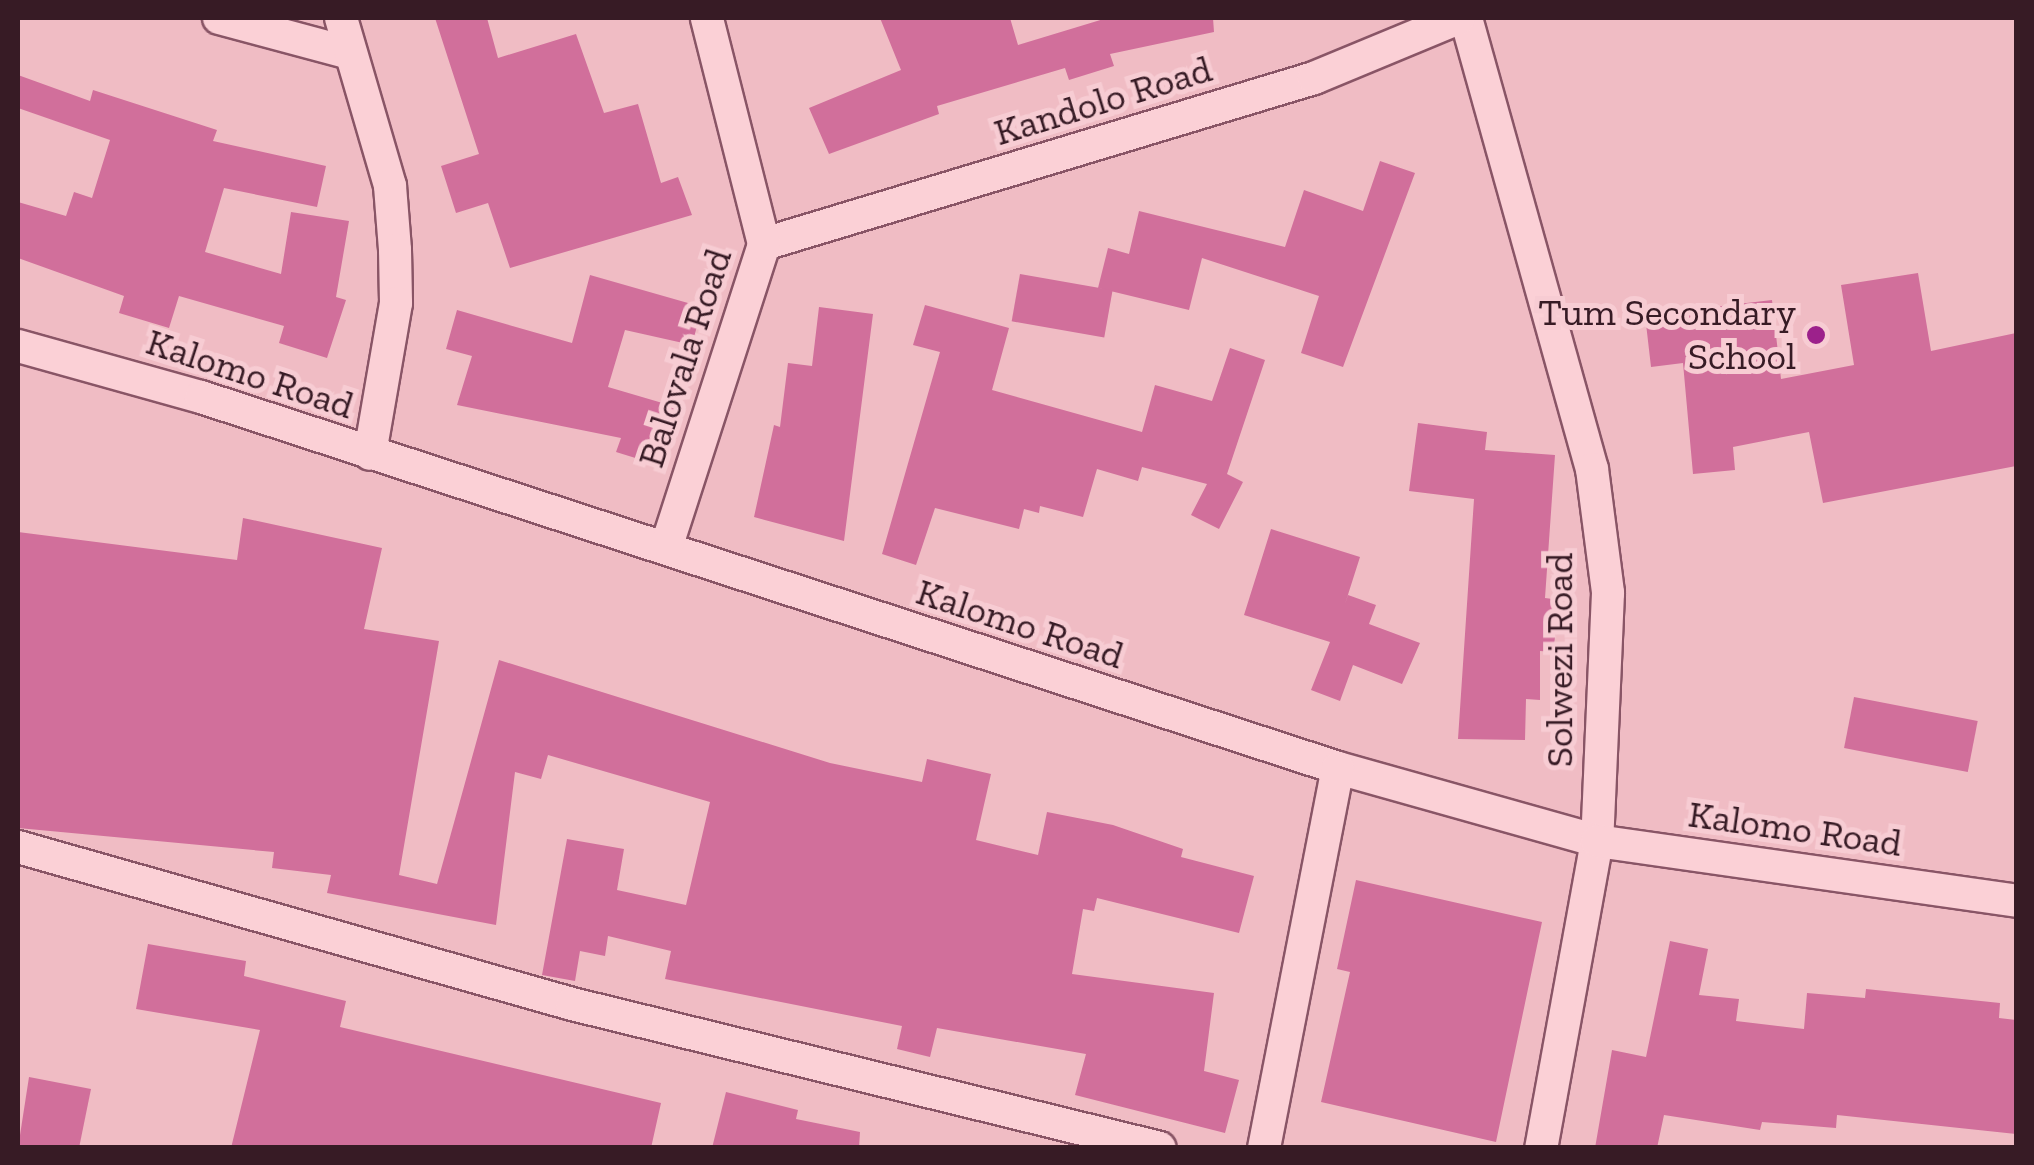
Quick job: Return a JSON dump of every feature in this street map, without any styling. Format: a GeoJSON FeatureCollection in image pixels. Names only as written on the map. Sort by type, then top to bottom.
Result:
{"type":"FeatureCollection","features":[{"type":"Feature","properties":{"kind":"street"},"geometry":{"type":"LineString","coordinates":[[219,18],[350,53]]}},
{"type":"Feature","properties":{"kind":"street"},"geometry":{"type":"LineString","coordinates":[[341,18],[390,186],[396,250],[396,304],[370,454]]}},
{"type":"Feature","properties":{"kind":"street","name":"Balovala Road"},"geometry":{"type":"LineString","coordinates":[[666,548],[764,244],[707,18]]}},
{"type":"Feature","properties":{"kind":"street","name":"Kandolo Road"},"geometry":{"type":"LineString","coordinates":[[764,244],[1314,78],[1462,18]]}},
{"type":"Feature","properties":{"kind":"street","name":"Solwezi Road"},"geometry":{"type":"LineString","coordinates":[[1462,18],[1592,468],[1608,593],[1597,842],[1541,1148]]}},
{"type":"Feature","properties":{"kind":"street","name":"Kalomo Road"},"geometry":{"type":"LineString","coordinates":[[18,346],[666,548],[1338,768],[1597,842],[2016,901]]}},
{"type":"Feature","properties":{"kind":"street"},"geometry":{"type":"LineString","coordinates":[[1264,1148],[1338,768]]}},
{"type":"Feature","properties":{"kind":"street"},"geometry":{"type":"LineString","coordinates":[[18,847],[572,1004],[1160,1148]]}},
{"type":"Feature","properties":{"kind":"building"},"geometry":{"type":"Polygon","coordinates":[[[435,18],[487,18],[498,58],[576,34],[604,113],[638,104],[661,183],[678,177],[692,215],[510,268],[488,203],[456,213],[441,166],[479,154],[435,18]]]}},
{"type":"Feature","properties":{"kind":"building"},"geometry":{"type":"Polygon","coordinates":[[[880,18],[1010,18],[1018,45],[1107,18],[1213,18],[1214,32],[1110,54],[1114,66],[1069,80],[1065,68],[937,106],[939,114],[829,154],[809,108],[901,70],[880,18]]]}},
{"type":"Feature","properties":{"kind":"building"},"geometry":{"type":"Polygon","coordinates":[[[18,75],[90,101],[93,90],[217,130],[213,141],[326,166],[317,207],[224,188],[205,252],[281,274],[291,212],[349,221],[336,297],[346,300],[327,358],[279,343],[284,326],[179,296],[169,328],[119,313],[124,296],[18,258],[18,202],[66,216],[74,192],[92,198],[110,140],[18,108],[18,75]]]}},
{"type":"Feature","properties":{"kind":"building"},"geometry":{"type":"Polygon","coordinates":[[[1380,161],[1415,173],[1343,367],[1301,353],[1319,296],[1202,258],[1189,310],[1098,288],[1108,248],[1129,254],[1139,211],[1285,247],[1304,190],[1363,211],[1380,161]]]}},
{"type":"Feature","properties":{"kind":"building"},"geometry":{"type":"Polygon","coordinates":[[[1918,273],[1931,351],[2016,333],[2016,466],[1823,503],[1809,432],[1733,447],[1735,470],[1693,474],[1683,363],[1651,367],[1645,315],[1772,300],[1781,379],[1854,365],[1841,285],[1918,273]]]}},
{"type":"Feature","properties":{"kind":"building"},"geometry":{"type":"Polygon","coordinates":[[[1020,274],[1113,290],[1104,338],[1012,321],[1020,274]]]}},
{"type":"Feature","properties":{"kind":"building"},"geometry":{"type":"Polygon","coordinates":[[[590,275],[702,307],[692,345],[625,330],[608,387],[676,407],[658,465],[616,452],[621,438],[457,405],[472,356],[446,349],[457,310],[572,343],[590,275]]]}},
{"type":"Feature","properties":{"kind":"building"},"geometry":{"type":"Polygon","coordinates":[[[925,305],[1009,328],[992,390],[1142,432],[1155,385],[1212,401],[1230,348],[1265,360],[1227,474],[1243,482],[1219,529],[1191,515],[1207,484],[1142,467],[1138,481],[1097,469],[1083,517],[1040,506],[1039,513],[1024,509],[1019,529],[935,508],[916,565],[882,554],[940,352],[913,345],[925,305]]]}},
{"type":"Feature","properties":{"kind":"building"},"geometry":{"type":"Polygon","coordinates":[[[819,307],[873,314],[844,541],[754,517],[774,425],[780,427],[788,363],[812,366],[819,307]]]}},
{"type":"Feature","properties":{"kind":"building"},"geometry":{"type":"Polygon","coordinates":[[[1418,423],[1487,432],[1485,450],[1555,455],[1545,598],[1560,600],[1553,652],[1540,651],[1540,700],[1526,699],[1525,740],[1458,739],[1474,499],[1409,491],[1418,423]]]}},
{"type":"Feature","properties":{"kind":"building"},"geometry":{"type":"Polygon","coordinates":[[[243,518],[382,548],[364,629],[439,641],[399,875],[437,884],[499,660],[830,763],[922,782],[927,759],[991,774],[976,840],[1038,855],[1047,812],[1113,825],[1183,849],[1181,857],[1254,876],[1239,933],[1097,898],[1094,911],[1083,909],[1072,974],[1214,993],[1204,1071],[1239,1080],[1225,1133],[1075,1095],[1086,1054],[937,1028],[930,1057],[897,1049],[902,1026],[665,979],[671,951],[608,936],[605,956],[580,951],[575,981],[542,975],[567,839],[624,849],[617,890],[686,905],[710,802],[548,755],[541,779],[515,772],[496,925],[327,893],[331,875],[272,868],[274,852],[18,828],[18,532],[237,560],[243,518]]]}},
{"type":"Feature","properties":{"kind":"building"},"geometry":{"type":"Polygon","coordinates":[[[1271,529],[1360,557],[1345,604],[1348,595],[1376,605],[1369,624],[1420,643],[1402,684],[1353,665],[1340,701],[1311,690],[1330,642],[1244,615],[1271,529]]]}},
{"type":"Feature","properties":{"kind":"building"},"geometry":{"type":"Polygon","coordinates":[[[1854,697],[1978,721],[1968,772],[1844,748],[1854,697]]]}},
{"type":"Feature","properties":{"kind":"building"},"geometry":{"type":"Polygon","coordinates":[[[1356,880],[1542,922],[1496,1142],[1321,1102],[1350,972],[1337,969],[1356,880]]]}},
{"type":"Feature","properties":{"kind":"building"},"geometry":{"type":"Polygon","coordinates":[[[1670,941],[1708,949],[1699,995],[1739,999],[1736,1021],[1804,1029],[1807,993],[1865,998],[1866,989],[2000,1003],[1999,1018],[2016,1020],[2016,1134],[1837,1115],[1836,1128],[1762,1122],[1760,1130],[1664,1115],[1657,1148],[1595,1148],[1612,1050],[1646,1057],[1670,941]]]}},
{"type":"Feature","properties":{"kind":"building"},"geometry":{"type":"Polygon","coordinates":[[[148,944],[246,961],[244,976],[346,1001],[340,1027],[661,1103],[651,1148],[231,1148],[260,1030],[136,1009],[148,944]]]}},
{"type":"Feature","properties":{"kind":"building"},"geometry":{"type":"Polygon","coordinates":[[[29,1077],[91,1089],[79,1148],[18,1148],[29,1077]]]}},
{"type":"Feature","properties":{"kind":"building"},"geometry":{"type":"Polygon","coordinates":[[[726,1092],[798,1110],[796,1119],[860,1132],[859,1148],[712,1148],[726,1092]]]}},
{"type":"Feature","properties":{"kind":"place","name":"Tum Secondary School"},"geometry":{"type":"Point","coordinates":[1816,335]}}]}
